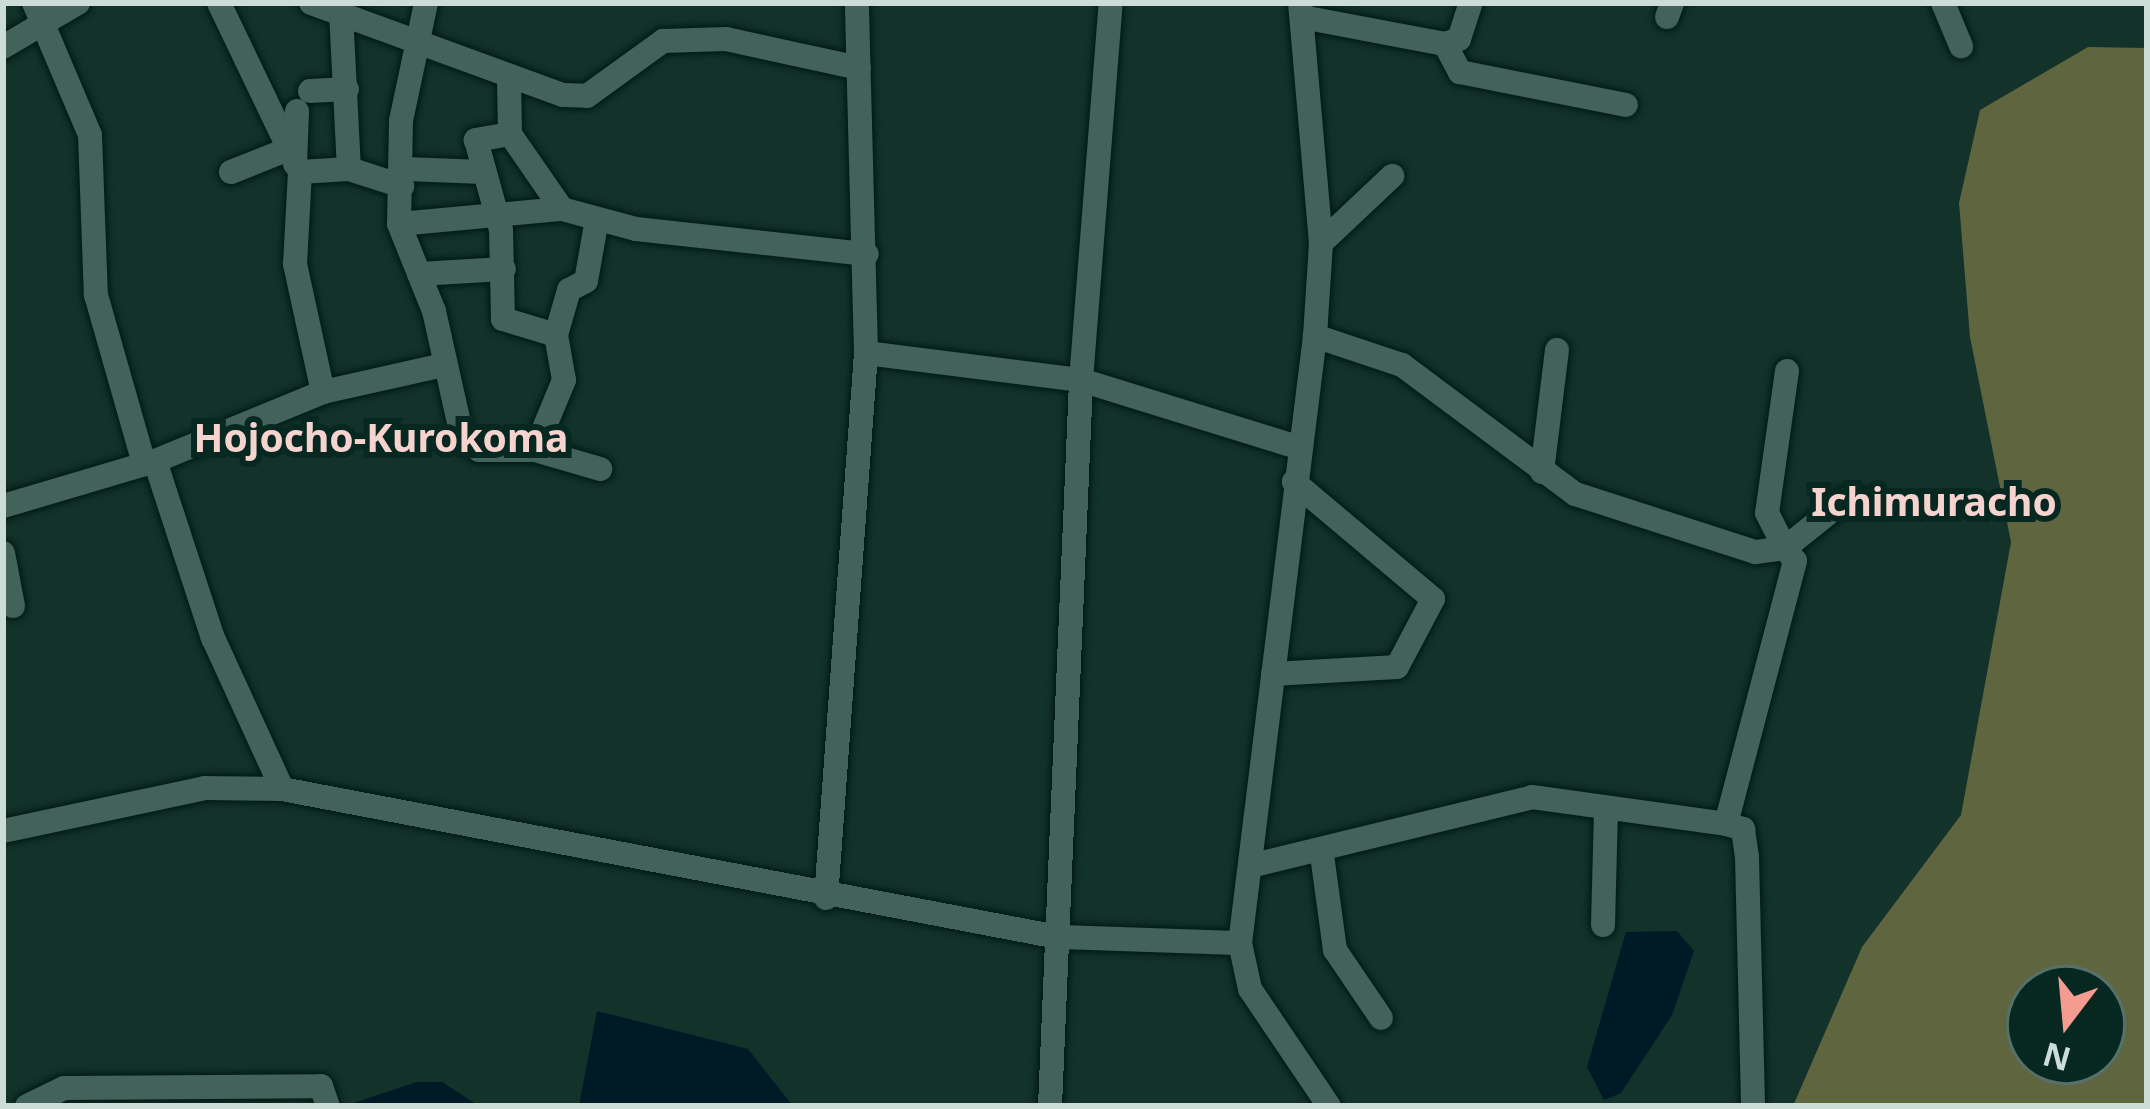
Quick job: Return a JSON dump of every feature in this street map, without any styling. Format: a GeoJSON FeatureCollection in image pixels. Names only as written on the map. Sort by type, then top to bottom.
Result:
{"type":"FeatureCollection","features":[{"type":"Feature","properties":{"kind":"street"},"geometry":{"type":"LineString","coordinates":[[3,47],[37,15],[78,3]]}},
{"type":"Feature","properties":{"kind":"street"},"geometry":{"type":"LineString","coordinates":[[219,3],[294,162]]}},
{"type":"Feature","properties":{"kind":"street"},"geometry":{"type":"LineString","coordinates":[[311,3],[423,41],[509,81],[586,96],[663,40],[726,39],[859,68]]}},
{"type":"Feature","properties":{"kind":"street"},"geometry":{"type":"LineString","coordinates":[[425,3],[423,41],[401,121],[404,177],[399,224],[419,274],[462,436],[479,450],[536,450],[600,469]]}},
{"type":"Feature","properties":{"kind":"street"},"geometry":{"type":"LineString","coordinates":[[826,898],[866,353],[857,3]]}},
{"type":"Feature","properties":{"kind":"street"},"geometry":{"type":"LineString","coordinates":[[1050,1106],[1081,380],[1112,3]]}},
{"type":"Feature","properties":{"kind":"street"},"geometry":{"type":"LineString","coordinates":[[1329,1106],[1250,989],[1240,943],[1315,336],[1321,243],[1301,10],[1445,44],[1459,39],[1471,3]]}},
{"type":"Feature","properties":{"kind":"street"},"geometry":{"type":"LineString","coordinates":[[1933,8],[1961,46]]}},
{"type":"Feature","properties":{"kind":"street"},"geometry":{"type":"LineString","coordinates":[[341,12],[349,169]]}},
{"type":"Feature","properties":{"kind":"street"},"geometry":{"type":"LineString","coordinates":[[37,15],[90,135],[96,296],[214,638],[282,789]]}},
{"type":"Feature","properties":{"kind":"street"},"geometry":{"type":"LineString","coordinates":[[1445,44],[1460,72],[1625,105]]}},
{"type":"Feature","properties":{"kind":"street"},"geometry":{"type":"LineString","coordinates":[[509,81],[510,134],[562,209]]}},
{"type":"Feature","properties":{"kind":"street"},"geometry":{"type":"LineString","coordinates":[[323,392],[296,264],[294,162],[304,101],[347,89]]}},
{"type":"Feature","properties":{"kind":"street"},"geometry":{"type":"LineString","coordinates":[[510,134],[476,140],[497,212],[504,269],[503,319],[556,335]]}},
{"type":"Feature","properties":{"kind":"street"},"geometry":{"type":"LineString","coordinates":[[231,172],[294,162],[404,177],[484,172]]}},
{"type":"Feature","properties":{"kind":"street"},"geometry":{"type":"LineString","coordinates":[[1321,243],[1392,176]]}},
{"type":"Feature","properties":{"kind":"street"},"geometry":{"type":"LineString","coordinates":[[399,224],[562,209],[597,219],[867,254]]}},
{"type":"Feature","properties":{"kind":"street"},"geometry":{"type":"LineString","coordinates":[[536,450],[564,380],[556,335],[569,290],[586,281],[597,219]]}},
{"type":"Feature","properties":{"kind":"street"},"geometry":{"type":"LineString","coordinates":[[419,274],[504,269]]}},
{"type":"Feature","properties":{"kind":"street"},"geometry":{"type":"LineString","coordinates":[[1315,336],[1402,365],[1542,472],[1663,524],[1755,552],[1786,548],[1845,500],[1874,502]]}},
{"type":"Feature","properties":{"kind":"street"},"geometry":{"type":"LineString","coordinates":[[1542,472],[1557,350]]}},
{"type":"Feature","properties":{"kind":"street"},"geometry":{"type":"LineString","coordinates":[[866,353],[1081,380],[1298,447]]}},
{"type":"Feature","properties":{"kind":"street"},"geometry":{"type":"LineString","coordinates":[[3,506],[150,463],[323,392],[444,365]]}},
{"type":"Feature","properties":{"kind":"street"},"geometry":{"type":"LineString","coordinates":[[1726,824],[1795,561],[1767,513],[1787,371]]}},
{"type":"Feature","properties":{"kind":"street"},"geometry":{"type":"LineString","coordinates":[[1273,674],[1397,667],[1432,599],[1294,482]]}},
{"type":"Feature","properties":{"kind":"street"},"geometry":{"type":"LineString","coordinates":[[3,553],[13,606]]}},
{"type":"Feature","properties":{"kind":"street"},"geometry":{"type":"LineString","coordinates":[[3,831],[205,788],[282,789],[826,898],[1058,937],[1240,943]]}},
{"type":"Feature","properties":{"kind":"street"},"geometry":{"type":"LineString","coordinates":[[1250,866],[1322,855],[1532,797],[1743,830],[1753,1106]]}},
{"type":"Feature","properties":{"kind":"street"},"geometry":{"type":"LineString","coordinates":[[1603,925],[1606,809]]}},
{"type":"Feature","properties":{"kind":"street"},"geometry":{"type":"LineString","coordinates":[[1322,855],[1335,950],[1381,1018]]}},
{"type":"Feature","properties":{"kind":"street"},"geometry":{"type":"LineString","coordinates":[[27,1106],[64,1088],[321,1086],[328,1106]]}},
{"type":"Feature","properties":{"kind":"green space"},"geometry":{"type":"Polygon","coordinates":[[[2088,47],[2147,48],[2147,1106],[1793,1106],[1862,947],[1961,815],[2011,542],[1970,337],[1959,203],[1980,110],[2088,47]]]}},
{"type":"Feature","properties":{"kind":"water"},"geometry":{"type":"Polygon","coordinates":[[[1677,931],[1694,951],[1672,1015],[1621,1093],[1604,1100],[1587,1067],[1626,932],[1677,931]]]}},
{"type":"Feature","properties":{"kind":"water"},"geometry":{"type":"Polygon","coordinates":[[[597,1011],[748,1049],[792,1105],[579,1106],[597,1011]]]}},
{"type":"Feature","properties":{"kind":"water"},"geometry":{"type":"Polygon","coordinates":[[[417,1082],[442,1082],[479,1106],[345,1106],[417,1082]]]}},
{"type":"Feature","properties":{"kind":"district","name":"Hojocho-Kurokoma"},"geometry":{"type":"Point","coordinates":[381,437]}},
{"type":"Feature","properties":{"kind":"district","name":"Ichimuracho"},"geometry":{"type":"Point","coordinates":[1934,501]}}]}
